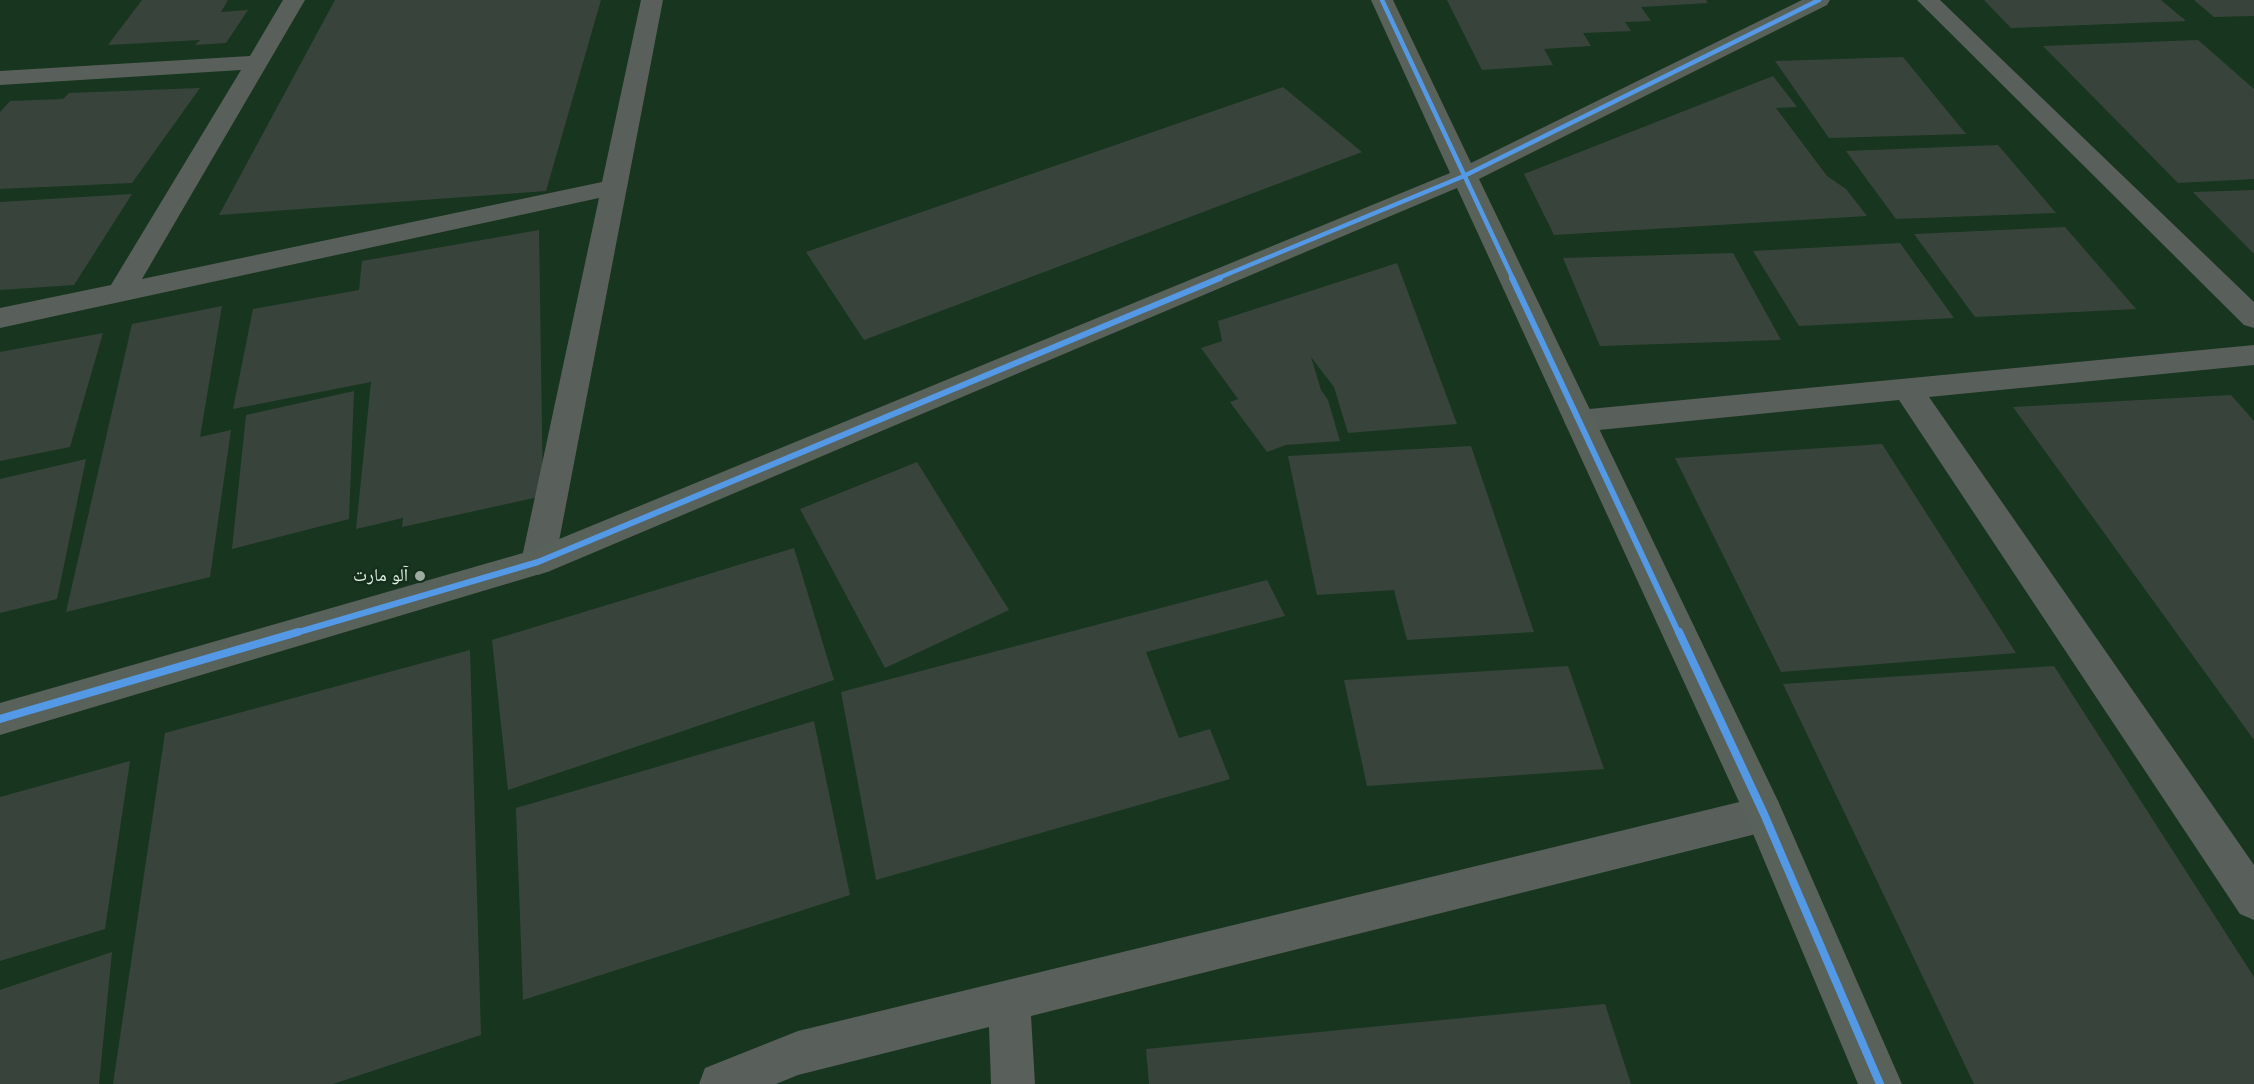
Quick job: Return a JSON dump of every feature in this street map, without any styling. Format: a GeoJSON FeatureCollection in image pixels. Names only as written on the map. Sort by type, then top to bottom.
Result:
{"type":"FeatureCollection","features":[{"type":"Feature","properties":{"kind":"street"},"geometry":{"type":"LineString","coordinates":[[120,293],[294,0]]}},
{"type":"Feature","properties":{"kind":"street"},"geometry":{"type":"LineString","coordinates":[[538,562],[652,0]]}},
{"type":"Feature","properties":{"kind":"street"},"geometry":{"type":"LineString","coordinates":[[1382,0],[1764,814],[1880,1084]]}},
{"type":"Feature","properties":{"kind":"street"},"geometry":{"type":"LineString","coordinates":[[0,719],[538,562],[1464,176],[1819,0]]}},
{"type":"Feature","properties":{"kind":"street"},"geometry":{"type":"LineString","coordinates":[[1928,0],[2254,318]]}},
{"type":"Feature","properties":{"kind":"street"},"geometry":{"type":"LineString","coordinates":[[0,78],[258,62]]}},
{"type":"Feature","properties":{"kind":"street"},"geometry":{"type":"LineString","coordinates":[[0,318],[614,187]]}},
{"type":"Feature","properties":{"kind":"street"},"geometry":{"type":"LineString","coordinates":[[1579,422],[2254,355]]}},
{"type":"Feature","properties":{"kind":"street"},"geometry":{"type":"LineString","coordinates":[[1907,389],[2254,900]]}},
{"type":"Feature","properties":{"kind":"street"},"geometry":{"type":"LineString","coordinates":[[721,1084],[798,1053],[1764,814]]}},
{"type":"Feature","properties":{"kind":"street"},"geometry":{"type":"LineString","coordinates":[[1009,1001],[1013,1084]]}},
{"type":"Feature","properties":{"kind":"shaded area"},"geometry":{"type":"Polygon","coordinates":[[[0,0],[2254,0],[2254,1084],[0,1084],[0,0]]]}},
{"type":"Feature","properties":{"kind":"building"},"geometry":{"type":"Polygon","coordinates":[[[142,0],[228,0],[221,12],[248,10],[226,43],[195,45],[200,40],[108,45],[142,0]]]}},
{"type":"Feature","properties":{"kind":"building"},"geometry":{"type":"Polygon","coordinates":[[[335,0],[601,0],[546,191],[219,215],[335,0]]]}},
{"type":"Feature","properties":{"kind":"building"},"geometry":{"type":"Polygon","coordinates":[[[1447,0],[1706,0],[1708,3],[1641,7],[1651,21],[1625,22],[1631,31],[1583,33],[1591,46],[1544,49],[1553,65],[1482,70],[1447,0]]]}},
{"type":"Feature","properties":{"kind":"building"},"geometry":{"type":"Polygon","coordinates":[[[1984,0],[2161,0],[2186,21],[2011,28],[1984,0]]]}},
{"type":"Feature","properties":{"kind":"building"},"geometry":{"type":"Polygon","coordinates":[[[2194,0],[2254,0],[2254,16],[2214,17],[2194,0]]]}},
{"type":"Feature","properties":{"kind":"building"},"geometry":{"type":"Polygon","coordinates":[[[2198,40],[2254,89],[2254,179],[2178,183],[2043,46],[2198,40]]]}},
{"type":"Feature","properties":{"kind":"building"},"geometry":{"type":"Polygon","coordinates":[[[1903,57],[1966,134],[1829,138],[1775,61],[1903,57]]]}},
{"type":"Feature","properties":{"kind":"building"},"geometry":{"type":"Polygon","coordinates":[[[1773,76],[1797,107],[1776,108],[1827,176],[1846,189],[1867,216],[1554,235],[1524,174],[1773,76]]]}},
{"type":"Feature","properties":{"kind":"building"},"geometry":{"type":"Polygon","coordinates":[[[1283,87],[1362,152],[864,340],[806,252],[1283,87]]]}},
{"type":"Feature","properties":{"kind":"building"},"geometry":{"type":"Polygon","coordinates":[[[200,88],[132,183],[0,189],[0,112],[10,101],[63,99],[69,93],[200,88]]]}},
{"type":"Feature","properties":{"kind":"building"},"geometry":{"type":"Polygon","coordinates":[[[1998,145],[2056,213],[1896,219],[1846,151],[1998,145]]]}},
{"type":"Feature","properties":{"kind":"building"},"geometry":{"type":"Polygon","coordinates":[[[2254,190],[2254,254],[2193,192],[2254,190]]]}},
{"type":"Feature","properties":{"kind":"building"},"geometry":{"type":"Polygon","coordinates":[[[132,194],[74,285],[0,290],[0,202],[132,194]]]}},
{"type":"Feature","properties":{"kind":"building"},"geometry":{"type":"Polygon","coordinates":[[[2065,227],[2136,309],[1975,317],[1914,234],[2065,227]]]}},
{"type":"Feature","properties":{"kind":"building"},"geometry":{"type":"Polygon","coordinates":[[[539,230],[543,496],[402,527],[403,518],[356,529],[371,382],[233,409],[253,309],[359,290],[362,261],[539,230]]]}},
{"type":"Feature","properties":{"kind":"building"},"geometry":{"type":"Polygon","coordinates":[[[1900,243],[1954,318],[1799,326],[1753,251],[1900,243]]]}},
{"type":"Feature","properties":{"kind":"building"},"geometry":{"type":"Polygon","coordinates":[[[1733,253],[1781,340],[1600,346],[1563,258],[1733,253]]]}},
{"type":"Feature","properties":{"kind":"building"},"geometry":{"type":"Polygon","coordinates":[[[1397,263],[1457,424],[1348,433],[1334,387],[1311,357],[1321,390],[1328,400],[1340,441],[1286,445],[1267,452],[1230,402],[1238,399],[1201,348],[1222,341],[1218,321],[1397,263]]]}},
{"type":"Feature","properties":{"kind":"building"},"geometry":{"type":"Polygon","coordinates":[[[222,306],[200,437],[231,430],[210,577],[66,612],[132,324],[222,306]]]}},
{"type":"Feature","properties":{"kind":"building"},"geometry":{"type":"Polygon","coordinates":[[[103,333],[70,447],[0,461],[0,352],[103,333]]]}},
{"type":"Feature","properties":{"kind":"building"},"geometry":{"type":"Polygon","coordinates":[[[354,391],[349,519],[232,549],[246,415],[354,391]]]}},
{"type":"Feature","properties":{"kind":"building"},"geometry":{"type":"Polygon","coordinates":[[[2231,395],[2254,421],[2254,740],[2013,407],[2231,395]]]}},
{"type":"Feature","properties":{"kind":"building"},"geometry":{"type":"Polygon","coordinates":[[[1882,444],[2016,653],[1781,672],[1675,458],[1882,444]]]}},
{"type":"Feature","properties":{"kind":"building"},"geometry":{"type":"Polygon","coordinates":[[[1471,446],[1534,632],[1407,640],[1394,590],[1317,595],[1288,456],[1471,446]]]}},
{"type":"Feature","properties":{"kind":"building"},"geometry":{"type":"Polygon","coordinates":[[[86,459],[57,599],[0,613],[0,479],[86,459]]]}},
{"type":"Feature","properties":{"kind":"building"},"geometry":{"type":"Polygon","coordinates":[[[917,462],[1009,610],[885,668],[800,509],[917,462]]]}},
{"type":"Feature","properties":{"kind":"building"},"geometry":{"type":"Polygon","coordinates":[[[794,548],[834,680],[508,790],[492,640],[794,548]]]}},
{"type":"Feature","properties":{"kind":"building"},"geometry":{"type":"Polygon","coordinates":[[[1267,580],[1285,616],[1146,652],[1179,738],[1210,729],[1230,779],[876,880],[841,692],[1267,580]]]}},
{"type":"Feature","properties":{"kind":"building"},"geometry":{"type":"Polygon","coordinates":[[[470,650],[481,1035],[333,1084],[113,1084],[165,733],[470,650]]]}},
{"type":"Feature","properties":{"kind":"building"},"geometry":{"type":"Polygon","coordinates":[[[1568,666],[1604,769],[1367,786],[1344,680],[1568,666]]]}},
{"type":"Feature","properties":{"kind":"building"},"geometry":{"type":"Polygon","coordinates":[[[2054,666],[2254,977],[2254,1084],[1974,1084],[1783,684],[2054,666]]]}},
{"type":"Feature","properties":{"kind":"building"},"geometry":{"type":"Polygon","coordinates":[[[814,721],[850,895],[523,1000],[516,808],[814,721]]]}},
{"type":"Feature","properties":{"kind":"building"},"geometry":{"type":"Polygon","coordinates":[[[130,761],[105,929],[0,961],[0,797],[130,761]]]}},
{"type":"Feature","properties":{"kind":"building"},"geometry":{"type":"Polygon","coordinates":[[[112,952],[99,1084],[0,1084],[0,990],[112,952]]]}},
{"type":"Feature","properties":{"kind":"building"},"geometry":{"type":"Polygon","coordinates":[[[1605,1004],[1631,1084],[1149,1084],[1146,1049],[1605,1004]]]}},
{"type":"Feature","properties":{"kind":"cycle path"},"geometry":{"type":"LineString","coordinates":[[1382,0],[1764,814],[1880,1084]]}},
{"type":"Feature","properties":{"kind":"cycle path"},"geometry":{"type":"LineString","coordinates":[[0,719],[538,562],[1464,176],[1819,0]]}},
{"type":"Feature","properties":{"kind":"place","name":"آلو مارت"},"geometry":{"type":"Point","coordinates":[420,576]}}]}
